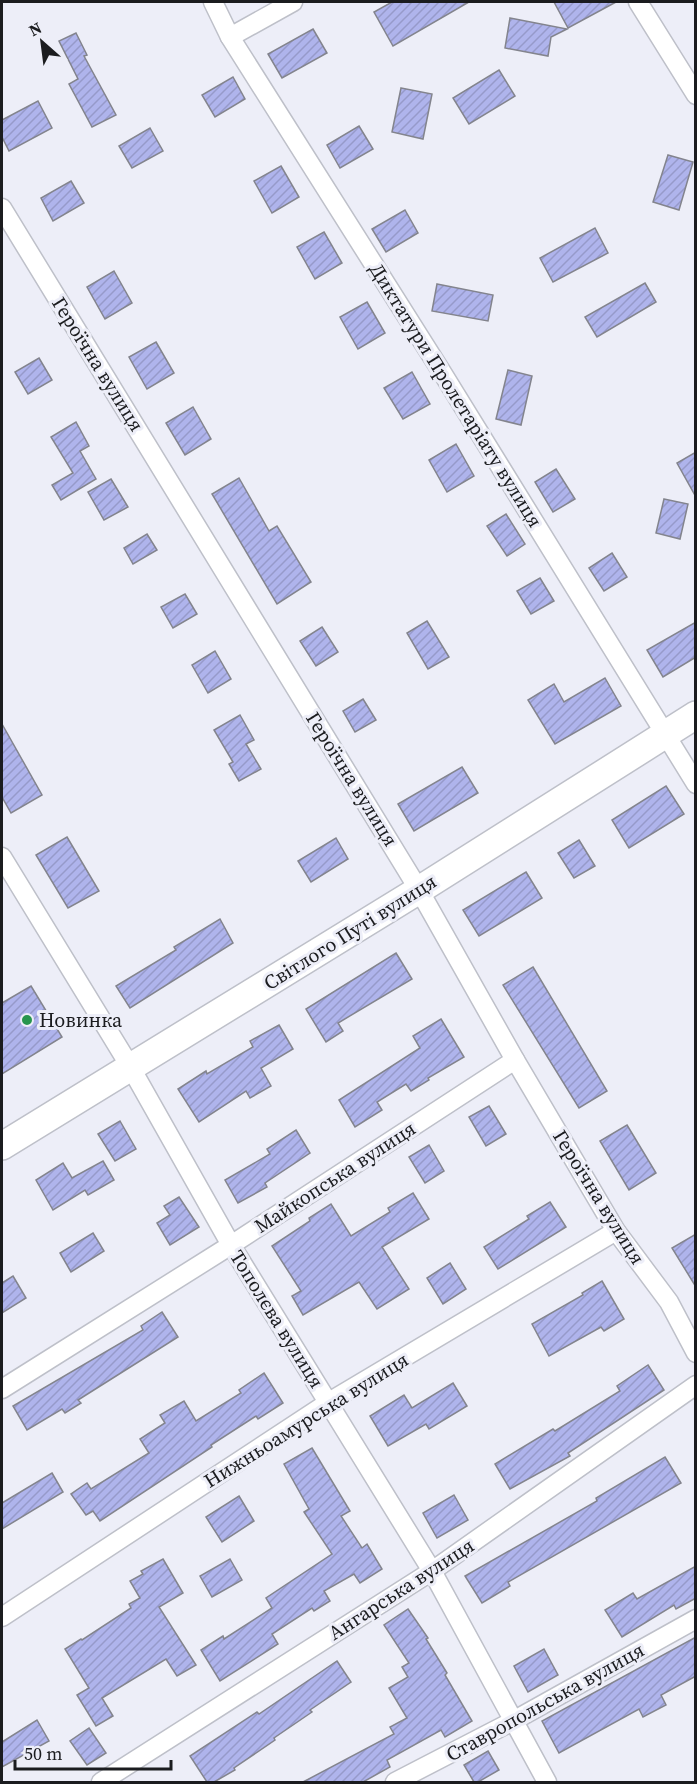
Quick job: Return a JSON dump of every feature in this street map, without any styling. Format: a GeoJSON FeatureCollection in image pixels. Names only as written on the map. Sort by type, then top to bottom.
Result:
{"type":"FeatureCollection","features":[{"type":"Feature","properties":{"kind":"main road","name":"Світлого Путі вулиця"},"geometry":{"type":"LineString","coordinates":[[2,1146],[419,890],[696,716]]}},
{"type":"Feature","properties":{"kind":"street"},"geometry":{"type":"LineString","coordinates":[[230,37],[293,2]]}},
{"type":"Feature","properties":{"kind":"street"},"geometry":{"type":"LineString","coordinates":[[638,2],[696,95]]}},
{"type":"Feature","properties":{"kind":"street","name":"Диктатури Пролетаріату вулиця"},"geometry":{"type":"LineString","coordinates":[[214,4],[230,37],[443,374],[696,784]]}},
{"type":"Feature","properties":{"kind":"street","name":"Героїчна вулиця"},"geometry":{"type":"LineString","coordinates":[[2,208],[419,890],[515,1060],[616,1231],[669,1302],[696,1353]]}},
{"type":"Feature","properties":{"kind":"street","name":"Тополєва вулиця"},"geometry":{"type":"LineString","coordinates":[[2,857],[131,1068],[231,1245],[432,1571],[547,1782]]}},
{"type":"Feature","properties":{"kind":"street","name":"Майкопська вулиця"},"geometry":{"type":"LineString","coordinates":[[2,1389],[231,1245],[515,1060]]}},
{"type":"Feature","properties":{"kind":"street","name":"Нижньоамурська вулиця"},"geometry":{"type":"LineString","coordinates":[[2,1617],[329,1402],[616,1231]]}},
{"type":"Feature","properties":{"kind":"street","name":"Ангарська вулиця"},"geometry":{"type":"LineString","coordinates":[[101,1782],[432,1571],[696,1385]]}},
{"type":"Feature","properties":{"kind":"street","name":"Ставропольська вулиця"},"geometry":{"type":"LineString","coordinates":[[394,1782],[513,1720],[696,1619]]}},
{"type":"Feature","properties":{"kind":"building"},"geometry":{"type":"Polygon","coordinates":[[[392,2],[469,2],[393,46],[374,12],[392,2]]]}},
{"type":"Feature","properties":{"kind":"building"},"geometry":{"type":"Polygon","coordinates":[[[554,2],[616,2],[568,28],[554,2]]]}},
{"type":"Feature","properties":{"kind":"building"},"geometry":{"type":"Polygon","coordinates":[[[510,18],[567,29],[551,37],[548,56],[505,48],[510,18]]]}},
{"type":"Feature","properties":{"kind":"building"},"geometry":{"type":"Polygon","coordinates":[[[313,29],[327,53],[282,78],[268,54],[313,29]]]}},
{"type":"Feature","properties":{"kind":"building"},"geometry":{"type":"Polygon","coordinates":[[[76,33],[87,55],[84,56],[116,115],[92,127],[69,84],[78,79],[59,41],[76,33]]]}},
{"type":"Feature","properties":{"kind":"building"},"geometry":{"type":"Polygon","coordinates":[[[499,70],[515,96],[469,124],[453,98],[499,70]]]}},
{"type":"Feature","properties":{"kind":"building"},"geometry":{"type":"Polygon","coordinates":[[[233,77],[245,99],[215,117],[202,95],[233,77]]]}},
{"type":"Feature","properties":{"kind":"building"},"geometry":{"type":"Polygon","coordinates":[[[401,88],[432,94],[423,139],[392,132],[401,88]]]}},
{"type":"Feature","properties":{"kind":"building"},"geometry":{"type":"Polygon","coordinates":[[[38,101],[52,128],[9,151],[2,137],[2,120],[38,101]]]}},
{"type":"Feature","properties":{"kind":"building"},"geometry":{"type":"Polygon","coordinates":[[[359,126],[373,149],[340,168],[327,145],[359,126]]]}},
{"type":"Feature","properties":{"kind":"building"},"geometry":{"type":"Polygon","coordinates":[[[150,128],[163,151],[132,168],[119,146],[150,128]]]}},
{"type":"Feature","properties":{"kind":"building"},"geometry":{"type":"Polygon","coordinates":[[[668,155],[693,162],[679,210],[653,202],[668,155]]]}},
{"type":"Feature","properties":{"kind":"building"},"geometry":{"type":"Polygon","coordinates":[[[281,166],[299,197],[272,213],[254,181],[281,166]]]}},
{"type":"Feature","properties":{"kind":"building"},"geometry":{"type":"Polygon","coordinates":[[[71,181],[84,203],[53,221],[41,198],[71,181]]]}},
{"type":"Feature","properties":{"kind":"building"},"geometry":{"type":"Polygon","coordinates":[[[405,210],[418,233],[386,252],[372,229],[405,210]]]}},
{"type":"Feature","properties":{"kind":"building"},"geometry":{"type":"Polygon","coordinates":[[[595,228],[608,253],[553,282],[540,258],[595,228]]]}},
{"type":"Feature","properties":{"kind":"building"},"geometry":{"type":"Polygon","coordinates":[[[324,232],[342,263],[315,279],[297,247],[324,232]]]}},
{"type":"Feature","properties":{"kind":"building"},"geometry":{"type":"Polygon","coordinates":[[[114,271],[132,303],[105,319],[87,287],[114,271]]]}},
{"type":"Feature","properties":{"kind":"building"},"geometry":{"type":"Polygon","coordinates":[[[645,283],[656,302],[597,337],[585,317],[645,283]]]}},
{"type":"Feature","properties":{"kind":"building"},"geometry":{"type":"Polygon","coordinates":[[[437,284],[493,295],[488,321],[432,311],[437,284]]]}},
{"type":"Feature","properties":{"kind":"building"},"geometry":{"type":"Polygon","coordinates":[[[367,302],[385,333],[358,349],[340,317],[367,302]]]}},
{"type":"Feature","properties":{"kind":"building"},"geometry":{"type":"Polygon","coordinates":[[[156,342],[174,373],[147,389],[129,357],[156,342]]]}},
{"type":"Feature","properties":{"kind":"building"},"geometry":{"type":"Polygon","coordinates":[[[39,358],[52,380],[28,394],[15,372],[39,358]]]}},
{"type":"Feature","properties":{"kind":"building"},"geometry":{"type":"Polygon","coordinates":[[[508,370],[532,376],[521,425],[496,419],[508,370]]]}},
{"type":"Feature","properties":{"kind":"building"},"geometry":{"type":"Polygon","coordinates":[[[412,372],[430,404],[403,419],[384,388],[412,372]]]}},
{"type":"Feature","properties":{"kind":"building"},"geometry":{"type":"Polygon","coordinates":[[[193,407],[211,439],[185,455],[166,423],[193,407]]]}},
{"type":"Feature","properties":{"kind":"building"},"geometry":{"type":"Polygon","coordinates":[[[76,422],[89,446],[80,451],[96,479],[61,500],[52,485],[73,473],[51,437],[76,422]]]}},
{"type":"Feature","properties":{"kind":"building"},"geometry":{"type":"Polygon","coordinates":[[[456,444],[474,476],[447,492],[429,460],[456,444]]]}},
{"type":"Feature","properties":{"kind":"building"},"geometry":{"type":"Polygon","coordinates":[[[696,452],[696,497],[677,463],[696,452]]]}},
{"type":"Feature","properties":{"kind":"building"},"geometry":{"type":"Polygon","coordinates":[[[556,469],[575,499],[553,512],[535,482],[556,469]]]}},
{"type":"Feature","properties":{"kind":"building"},"geometry":{"type":"Polygon","coordinates":[[[239,478],[269,531],[277,526],[311,582],[277,604],[212,494],[239,478]]]}},
{"type":"Feature","properties":{"kind":"building"},"geometry":{"type":"Polygon","coordinates":[[[111,479],[128,507],[104,520],[88,492],[111,479]]]}},
{"type":"Feature","properties":{"kind":"building"},"geometry":{"type":"Polygon","coordinates":[[[664,499],[688,504],[680,539],[656,533],[664,499]]]}},
{"type":"Feature","properties":{"kind":"building"},"geometry":{"type":"Polygon","coordinates":[[[506,514],[525,544],[507,556],[487,526],[506,514]]]}},
{"type":"Feature","properties":{"kind":"building"},"geometry":{"type":"Polygon","coordinates":[[[147,534],[157,550],[133,564],[124,548],[147,534]]]}},
{"type":"Feature","properties":{"kind":"building"},"geometry":{"type":"Polygon","coordinates":[[[612,553],[627,577],[604,591],[589,568],[612,553]]]}},
{"type":"Feature","properties":{"kind":"building"},"geometry":{"type":"Polygon","coordinates":[[[540,578],[554,601],[531,614],[517,591],[540,578]]]}},
{"type":"Feature","properties":{"kind":"building"},"geometry":{"type":"Polygon","coordinates":[[[185,594],[197,614],[173,628],[161,607],[185,594]]]}},
{"type":"Feature","properties":{"kind":"building"},"geometry":{"type":"Polygon","coordinates":[[[427,621],[449,657],[428,669],[407,633],[427,621]]]}},
{"type":"Feature","properties":{"kind":"building"},"geometry":{"type":"Polygon","coordinates":[[[696,622],[696,657],[663,677],[647,650],[696,622]]]}},
{"type":"Feature","properties":{"kind":"building"},"geometry":{"type":"Polygon","coordinates":[[[322,627],[338,652],[316,666],[300,641],[322,627]]]}},
{"type":"Feature","properties":{"kind":"building"},"geometry":{"type":"Polygon","coordinates":[[[215,651],[231,679],[208,693],[192,665],[215,651]]]}},
{"type":"Feature","properties":{"kind":"building"},"geometry":{"type":"Polygon","coordinates":[[[605,678],[621,706],[555,744],[528,700],[554,684],[564,702],[605,678]]]}},
{"type":"Feature","properties":{"kind":"building"},"geometry":{"type":"Polygon","coordinates":[[[363,699],[376,720],[355,732],[343,711],[363,699]]]}},
{"type":"Feature","properties":{"kind":"building"},"geometry":{"type":"Polygon","coordinates":[[[240,715],[254,740],[246,744],[261,769],[239,781],[229,764],[233,762],[214,730],[240,715]]]}},
{"type":"Feature","properties":{"kind":"building"},"geometry":{"type":"Polygon","coordinates":[[[2,724],[42,795],[11,813],[2,797],[2,724]]]}},
{"type":"Feature","properties":{"kind":"building"},"geometry":{"type":"Polygon","coordinates":[[[462,767],[478,793],[414,831],[398,804],[462,767]]]}},
{"type":"Feature","properties":{"kind":"building"},"geometry":{"type":"Polygon","coordinates":[[[666,786],[684,814],[629,848],[612,820],[666,786]]]}},
{"type":"Feature","properties":{"kind":"building"},"geometry":{"type":"Polygon","coordinates":[[[67,837],[99,891],[68,908],[36,855],[67,837]]]}},
{"type":"Feature","properties":{"kind":"building"},"geometry":{"type":"Polygon","coordinates":[[[336,838],[348,859],[311,882],[298,861],[336,838]]]}},
{"type":"Feature","properties":{"kind":"building"},"geometry":{"type":"Polygon","coordinates":[[[579,840],[595,866],[574,878],[558,853],[579,840]]]}},
{"type":"Feature","properties":{"kind":"building"},"geometry":{"type":"Polygon","coordinates":[[[526,872],[542,898],[479,936],[463,910],[526,872]]]}},
{"type":"Feature","properties":{"kind":"building"},"geometry":{"type":"Polygon","coordinates":[[[220,919],[233,943],[130,1008],[116,986],[176,950],[174,947],[220,919]]]}},
{"type":"Feature","properties":{"kind":"building"},"geometry":{"type":"Polygon","coordinates":[[[396,953],[412,979],[338,1023],[343,1031],[326,1042],[306,1009],[396,953]]]}},
{"type":"Feature","properties":{"kind":"building"},"geometry":{"type":"Polygon","coordinates":[[[533,967],[607,1091],[579,1108],[503,985],[533,967]]]}},
{"type":"Feature","properties":{"kind":"building","name":"Новинка"},"geometry":{"type":"Polygon","coordinates":[[[31,986],[62,1037],[2,1074],[2,1003],[31,986]]]}},
{"type":"Feature","properties":{"kind":"building"},"geometry":{"type":"Polygon","coordinates":[[[441,1019],[464,1057],[411,1091],[406,1084],[377,1102],[382,1110],[355,1127],[339,1100],[420,1048],[413,1036],[441,1019]]]}},
{"type":"Feature","properties":{"kind":"building"},"geometry":{"type":"Polygon","coordinates":[[[279,1025],[293,1049],[261,1068],[271,1086],[250,1098],[246,1091],[199,1122],[178,1089],[206,1071],[207,1074],[253,1047],[250,1041],[279,1025]]]}},
{"type":"Feature","properties":{"kind":"building"},"geometry":{"type":"Polygon","coordinates":[[[489,1106],[506,1134],[486,1146],[469,1117],[489,1106]]]}},
{"type":"Feature","properties":{"kind":"building"},"geometry":{"type":"Polygon","coordinates":[[[120,1121],[136,1149],[115,1161],[98,1134],[120,1121]]]}},
{"type":"Feature","properties":{"kind":"building"},"geometry":{"type":"Polygon","coordinates":[[[627,1125],[656,1173],[629,1190],[600,1141],[627,1125]]]}},
{"type":"Feature","properties":{"kind":"building"},"geometry":{"type":"Polygon","coordinates":[[[296,1130],[310,1153],[265,1183],[267,1187],[238,1203],[225,1180],[270,1154],[267,1149],[296,1130]]]}},
{"type":"Feature","properties":{"kind":"building"},"geometry":{"type":"Polygon","coordinates":[[[429,1145],[444,1171],[425,1183],[409,1157],[429,1145]]]}},
{"type":"Feature","properties":{"kind":"building"},"geometry":{"type":"Polygon","coordinates":[[[103,1161],[114,1180],[88,1195],[85,1190],[53,1210],[36,1180],[63,1163],[72,1178],[103,1161]]]}},
{"type":"Feature","properties":{"kind":"building"},"geometry":{"type":"Polygon","coordinates":[[[413,1193],[429,1219],[382,1247],[409,1289],[377,1309],[359,1282],[303,1315],[292,1296],[301,1291],[272,1246],[331,1204],[351,1236],[390,1212],[388,1208],[413,1193]]]}},
{"type":"Feature","properties":{"kind":"building"},"geometry":{"type":"Polygon","coordinates":[[[179,1197],[199,1227],[170,1245],[157,1223],[170,1215],[164,1206],[179,1197]]]}},
{"type":"Feature","properties":{"kind":"building"},"geometry":{"type":"Polygon","coordinates":[[[550,1202],[566,1227],[498,1269],[484,1247],[529,1219],[527,1216],[550,1202]]]}},
{"type":"Feature","properties":{"kind":"building"},"geometry":{"type":"Polygon","coordinates":[[[93,1233],[104,1251],[71,1272],[60,1253],[93,1233]]]}},
{"type":"Feature","properties":{"kind":"building"},"geometry":{"type":"Polygon","coordinates":[[[696,1234],[696,1287],[672,1248],[696,1234]]]}},
{"type":"Feature","properties":{"kind":"building"},"geometry":{"type":"Polygon","coordinates":[[[450,1263],[466,1289],[443,1304],[427,1278],[450,1263]]]}},
{"type":"Feature","properties":{"kind":"building"},"geometry":{"type":"Polygon","coordinates":[[[13,1276],[26,1298],[2,1313],[2,1283],[13,1276]]]}},
{"type":"Feature","properties":{"kind":"building"},"geometry":{"type":"Polygon","coordinates":[[[602,1281],[624,1319],[604,1331],[601,1327],[549,1356],[532,1324],[583,1295],[582,1293],[602,1281]]]}},
{"type":"Feature","properties":{"kind":"building"},"geometry":{"type":"Polygon","coordinates":[[[162,1312],[178,1337],[78,1400],[81,1403],[65,1413],[62,1409],[27,1430],[13,1406],[143,1330],[141,1326],[162,1312]]]}},
{"type":"Feature","properties":{"kind":"building"},"geometry":{"type":"Polygon","coordinates":[[[648,1365],[664,1390],[568,1453],[570,1456],[510,1489],[495,1464],[620,1391],[617,1386],[648,1365]]]}},
{"type":"Feature","properties":{"kind":"building"},"geometry":{"type":"Polygon","coordinates":[[[264,1373],[283,1403],[258,1419],[256,1416],[211,1445],[212,1447],[100,1521],[93,1511],[86,1515],[71,1494],[87,1483],[91,1489],[149,1453],[140,1439],[165,1423],[160,1415],[184,1401],[196,1421],[241,1393],[239,1390],[264,1373]]]}},
{"type":"Feature","properties":{"kind":"building"},"geometry":{"type":"Polygon","coordinates":[[[453,1383],[467,1406],[429,1429],[426,1424],[388,1446],[370,1416],[404,1395],[412,1408],[453,1383]]]}},
{"type":"Feature","properties":{"kind":"building"},"geometry":{"type":"Polygon","coordinates":[[[312,1448],[350,1511],[341,1516],[362,1548],[367,1544],[382,1569],[360,1583],[354,1574],[324,1591],[330,1601],[314,1611],[312,1608],[272,1634],[278,1644],[220,1681],[201,1650],[223,1636],[224,1639],[272,1608],[266,1598],[332,1554],[304,1512],[309,1509],[284,1464],[312,1448]]]}},
{"type":"Feature","properties":{"kind":"building"},"geometry":{"type":"Polygon","coordinates":[[[665,1457],[681,1483],[508,1582],[510,1586],[482,1603],[465,1576],[597,1501],[596,1498],[665,1457]]]}},
{"type":"Feature","properties":{"kind":"building"},"geometry":{"type":"Polygon","coordinates":[[[52,1473],[63,1492],[2,1529],[2,1503],[52,1473]]]}},
{"type":"Feature","properties":{"kind":"building"},"geometry":{"type":"Polygon","coordinates":[[[454,1495],[468,1520],[437,1538],[423,1513],[454,1495]]]}},
{"type":"Feature","properties":{"kind":"building"},"geometry":{"type":"Polygon","coordinates":[[[239,1496],[254,1521],[222,1542],[206,1517],[239,1496]]]}},
{"type":"Feature","properties":{"kind":"building"},"geometry":{"type":"Polygon","coordinates":[[[163,1559],[183,1593],[159,1607],[196,1665],[177,1676],[166,1659],[102,1698],[113,1716],[96,1726],[77,1695],[89,1688],[65,1649],[131,1608],[129,1604],[140,1598],[130,1581],[143,1574],[141,1571],[163,1559]]]}},
{"type":"Feature","properties":{"kind":"building"},"geometry":{"type":"Polygon","coordinates":[[[230,1559],[242,1580],[212,1597],[200,1576],[230,1559]]]}},
{"type":"Feature","properties":{"kind":"building"},"geometry":{"type":"Polygon","coordinates":[[[696,1566],[696,1598],[676,1609],[674,1605],[622,1637],[605,1610],[633,1593],[637,1599],[696,1566]]]}},
{"type":"Feature","properties":{"kind":"building"},"geometry":{"type":"Polygon","coordinates":[[[408,1609],[428,1638],[426,1639],[447,1673],[445,1675],[472,1721],[445,1737],[441,1730],[387,1760],[390,1767],[363,1782],[303,1782],[394,1734],[390,1727],[407,1718],[389,1688],[408,1677],[402,1667],[409,1663],[384,1625],[408,1609]]]}},
{"type":"Feature","properties":{"kind":"building"},"geometry":{"type":"Polygon","coordinates":[[[696,1637],[696,1676],[661,1695],[666,1705],[643,1717],[639,1709],[559,1753],[542,1721],[696,1637]]]}},
{"type":"Feature","properties":{"kind":"building"},"geometry":{"type":"Polygon","coordinates":[[[544,1649],[558,1675],[528,1692],[514,1666],[544,1649]]]}},
{"type":"Feature","properties":{"kind":"building"},"geometry":{"type":"Polygon","coordinates":[[[337,1661],[351,1682],[310,1710],[312,1712],[234,1768],[235,1770],[214,1782],[207,1782],[190,1756],[257,1712],[259,1714],[337,1661]]]}},
{"type":"Feature","properties":{"kind":"building"},"geometry":{"type":"Polygon","coordinates":[[[37,1720],[49,1741],[2,1767],[2,1742],[37,1720]]]}},
{"type":"Feature","properties":{"kind":"building"},"geometry":{"type":"Polygon","coordinates":[[[89,1728],[106,1753],[87,1765],[70,1741],[89,1728]]]}},
{"type":"Feature","properties":{"kind":"building"},"geometry":{"type":"Polygon","coordinates":[[[488,1751],[499,1770],[474,1782],[464,1765],[488,1751]]]}},
{"type":"Feature","properties":{"kind":"place","name":"Новинка"},"geometry":{"type":"Point","coordinates":[27,1020]}}]}
